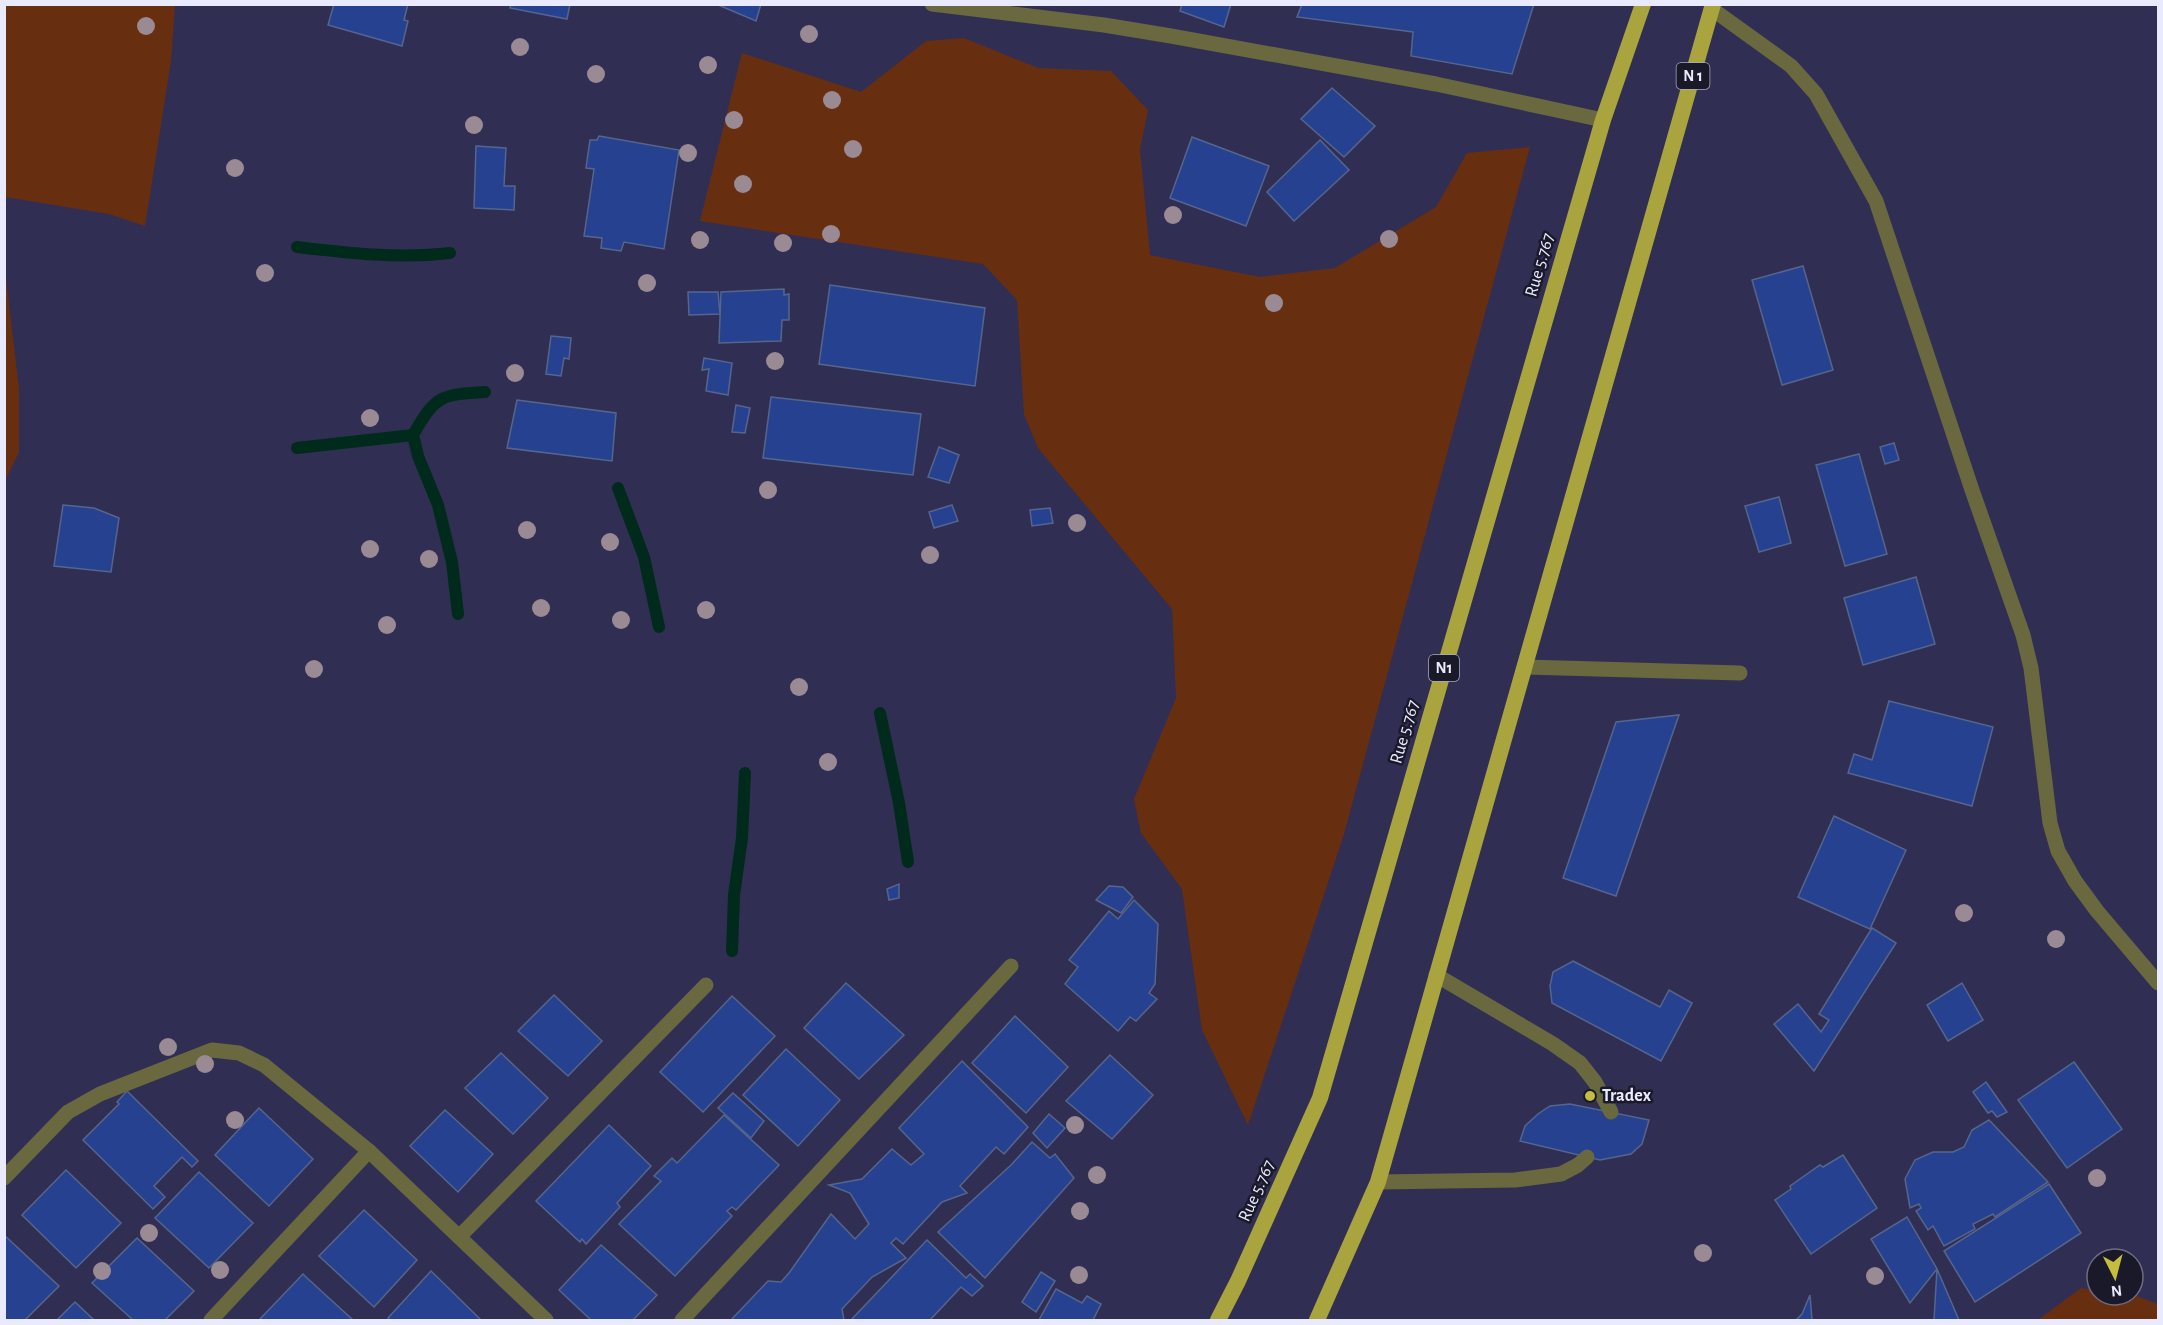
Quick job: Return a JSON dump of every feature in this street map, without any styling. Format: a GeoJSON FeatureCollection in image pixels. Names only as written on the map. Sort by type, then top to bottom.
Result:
{"type":"FeatureCollection","features":[{"type":"Feature","properties":{"kind":"highway","name":"Rue 5.767"},"geometry":{"type":"LineString","coordinates":[[1218,1320],[1238,1281],[1320,1098],[1603,120],[1643,4]]}},
{"type":"Feature","properties":{"kind":"highway","name":"N 1"},"geometry":{"type":"LineString","coordinates":[[1525,667],[1713,7]]}},
{"type":"Feature","properties":{"kind":"highway"},"geometry":{"type":"LineString","coordinates":[[1317,1320],[1378,1182],[1525,667]]}},
{"type":"Feature","properties":{"kind":"street"},"geometry":{"type":"LineString","coordinates":[[932,4],[1104,25],[1182,38],[1436,84],[1603,120]]}},
{"type":"Feature","properties":{"kind":"street"},"geometry":{"type":"LineString","coordinates":[[1713,7],[1791,66],[1816,94],[1875,201],[2023,635],[2031,668],[2049,824],[2058,852],[2075,881],[2097,910],[2158,983]]}},
{"type":"Feature","properties":{"kind":"street"},"geometry":{"type":"LineString","coordinates":[[1525,667],[1740,673]]}},
{"type":"Feature","properties":{"kind":"street"},"geometry":{"type":"LineString","coordinates":[[682,1320],[1011,966]]}},
{"type":"Feature","properties":{"kind":"street"},"geometry":{"type":"LineString","coordinates":[[1436,975],[1553,1044],[1580,1063],[1595,1082],[1611,1112]]}},
{"type":"Feature","properties":{"kind":"street"},"geometry":{"type":"LineString","coordinates":[[459,1237],[706,985]]}},
{"type":"Feature","properties":{"kind":"street"},"geometry":{"type":"LineString","coordinates":[[4,1178],[68,1112],[99,1094],[212,1050],[239,1053],[264,1065],[369,1151],[542,1319]]}},
{"type":"Feature","properties":{"kind":"street"},"geometry":{"type":"LineString","coordinates":[[210,1320],[369,1151]]}},
{"type":"Feature","properties":{"kind":"street"},"geometry":{"type":"LineString","coordinates":[[1378,1182],[1515,1180],[1561,1174],[1587,1157]]}},
{"type":"Feature","properties":{"kind":"shaded area"},"geometry":{"type":"Polygon","coordinates":[[[4,5],[175,5],[171,61],[145,226],[109,214],[5,197],[4,5]]]}},
{"type":"Feature","properties":{"kind":"shaded area"},"geometry":{"type":"Polygon","coordinates":[[[964,38],[1038,68],[1111,71],[1148,110],[1140,149],[1150,255],[1260,277],[1335,268],[1436,207],[1467,153],[1530,147],[1344,834],[1248,1125],[1202,1030],[1182,889],[1141,833],[1134,799],[1176,698],[1172,609],[1038,448],[1024,414],[1017,300],[983,264],[700,221],[742,53],[861,92],[926,41],[964,38]]]}},
{"type":"Feature","properties":{"kind":"shaded area"},"geometry":{"type":"Polygon","coordinates":[[[5,270],[19,389],[19,452],[5,481],[5,270]]]}},
{"type":"Feature","properties":{"kind":"shaded area"},"geometry":{"type":"Polygon","coordinates":[[[2081,1288],[2085,1288],[2085,1307],[2145,1307],[2145,1299],[2158,1304],[2158,1320],[2038,1320],[2081,1288]]]}},
{"type":"Feature","properties":{"kind":"building"},"geometry":{"type":"Polygon","coordinates":[[[334,4],[408,4],[404,20],[408,21],[402,46],[328,25],[334,4]]]}},
{"type":"Feature","properties":{"kind":"building"},"geometry":{"type":"Polygon","coordinates":[[[511,4],[570,4],[567,19],[510,8],[511,4]]]}},
{"type":"Feature","properties":{"kind":"building"},"geometry":{"type":"Polygon","coordinates":[[[716,4],[761,4],[756,21],[716,4]]]}},
{"type":"Feature","properties":{"kind":"building"},"geometry":{"type":"Polygon","coordinates":[[[1182,4],[1231,4],[1224,27],[1180,11],[1182,4]]]}},
{"type":"Feature","properties":{"kind":"building"},"geometry":{"type":"Polygon","coordinates":[[[1302,4],[1534,4],[1512,74],[1411,56],[1413,32],[1297,17],[1302,4]]]}},
{"type":"Feature","properties":{"kind":"building"},"geometry":{"type":"Polygon","coordinates":[[[1332,88],[1375,126],[1344,157],[1301,119],[1332,88]]]}},
{"type":"Feature","properties":{"kind":"building"},"geometry":{"type":"Polygon","coordinates":[[[599,136],[679,150],[664,249],[624,242],[621,251],[601,248],[602,238],[584,236],[594,169],[586,168],[590,140],[597,140],[599,136]]]}},
{"type":"Feature","properties":{"kind":"building"},"geometry":{"type":"Polygon","coordinates":[[[1192,137],[1269,166],[1246,226],[1170,198],[1192,137]]]}},
{"type":"Feature","properties":{"kind":"building"},"geometry":{"type":"Polygon","coordinates":[[[1320,140],[1349,170],[1294,221],[1267,192],[1320,140]]]}},
{"type":"Feature","properties":{"kind":"building"},"geometry":{"type":"Polygon","coordinates":[[[476,146],[506,148],[504,186],[515,186],[514,210],[474,208],[476,146]]]}},
{"type":"Feature","properties":{"kind":"building"},"geometry":{"type":"Polygon","coordinates":[[[1803,266],[1833,370],[1782,385],[1752,280],[1803,266]]]}},
{"type":"Feature","properties":{"kind":"building"},"geometry":{"type":"Polygon","coordinates":[[[830,285],[985,308],[975,386],[819,364],[830,285]]]}},
{"type":"Feature","properties":{"kind":"building"},"geometry":{"type":"Polygon","coordinates":[[[784,289],[784,295],[789,294],[789,320],[782,320],[781,341],[719,343],[721,292],[784,289]]]}},
{"type":"Feature","properties":{"kind":"building"},"geometry":{"type":"Polygon","coordinates":[[[688,292],[718,292],[720,314],[689,315],[688,292]]]}},
{"type":"Feature","properties":{"kind":"building"},"geometry":{"type":"Polygon","coordinates":[[[551,336],[571,338],[569,359],[564,358],[561,376],[546,374],[551,336]]]}},
{"type":"Feature","properties":{"kind":"building"},"geometry":{"type":"Polygon","coordinates":[[[704,358],[732,363],[728,395],[706,391],[709,369],[702,370],[704,358]]]}},
{"type":"Feature","properties":{"kind":"building"},"geometry":{"type":"Polygon","coordinates":[[[771,397],[921,414],[913,475],[763,458],[771,397]]]}},
{"type":"Feature","properties":{"kind":"building"},"geometry":{"type":"Polygon","coordinates":[[[517,400],[616,413],[612,461],[507,448],[517,400]]]}},
{"type":"Feature","properties":{"kind":"building"},"geometry":{"type":"Polygon","coordinates":[[[736,405],[750,408],[745,433],[732,432],[736,405]]]}},
{"type":"Feature","properties":{"kind":"building"},"geometry":{"type":"Polygon","coordinates":[[[1894,443],[1899,460],[1885,464],[1880,447],[1894,443]]]}},
{"type":"Feature","properties":{"kind":"building"},"geometry":{"type":"Polygon","coordinates":[[[939,447],[959,455],[949,483],[928,477],[939,447]]]}},
{"type":"Feature","properties":{"kind":"building"},"geometry":{"type":"Polygon","coordinates":[[[1859,454],[1887,554],[1845,566],[1816,465],[1859,454]]]}},
{"type":"Feature","properties":{"kind":"building"},"geometry":{"type":"Polygon","coordinates":[[[1779,497],[1791,543],[1759,552],[1745,506],[1779,497]]]}},
{"type":"Feature","properties":{"kind":"building"},"geometry":{"type":"Polygon","coordinates":[[[63,505],[94,508],[119,518],[111,572],[54,566],[63,505]]]}},
{"type":"Feature","properties":{"kind":"building"},"geometry":{"type":"Polygon","coordinates":[[[952,505],[958,521],[934,528],[929,512],[952,505]]]}},
{"type":"Feature","properties":{"kind":"building"},"geometry":{"type":"Polygon","coordinates":[[[1050,508],[1053,523],[1032,526],[1030,510],[1050,508]]]}},
{"type":"Feature","properties":{"kind":"building"},"geometry":{"type":"Polygon","coordinates":[[[1916,577],[1935,644],[1863,665],[1844,598],[1916,577]]]}},
{"type":"Feature","properties":{"kind":"building"},"geometry":{"type":"Polygon","coordinates":[[[1889,701],[1993,727],[1972,806],[1848,773],[1854,754],[1872,760],[1889,701]]]}},
{"type":"Feature","properties":{"kind":"building"},"geometry":{"type":"Polygon","coordinates":[[[1679,715],[1616,896],[1563,878],[1616,722],[1679,715]]]}},
{"type":"Feature","properties":{"kind":"building"},"geometry":{"type":"Polygon","coordinates":[[[1834,816],[1906,850],[1870,929],[1798,897],[1834,816]]]}},
{"type":"Feature","properties":{"kind":"building"},"geometry":{"type":"Polygon","coordinates":[[[899,884],[899,898],[889,900],[887,889],[899,884]]]}},
{"type":"Feature","properties":{"kind":"building"},"geometry":{"type":"Polygon","coordinates":[[[1109,886],[1123,887],[1133,897],[1121,913],[1096,900],[1109,886]]]}},
{"type":"Feature","properties":{"kind":"building"},"geometry":{"type":"Polygon","coordinates":[[[1134,900],[1158,924],[1155,984],[1149,993],[1157,999],[1136,1021],[1130,1017],[1118,1031],[1065,984],[1078,967],[1069,960],[1109,911],[1118,919],[1134,900]]]}},
{"type":"Feature","properties":{"kind":"building"},"geometry":{"type":"Polygon","coordinates":[[[1872,928],[1896,943],[1814,1071],[1774,1024],[1798,1004],[1821,1032],[1829,1020],[1819,1014],[1872,928]]]}},
{"type":"Feature","properties":{"kind":"building"},"geometry":{"type":"Polygon","coordinates":[[[1573,961],[1660,1007],[1669,990],[1692,1003],[1661,1061],[1552,1003],[1550,986],[1553,972],[1573,961]]]}},
{"type":"Feature","properties":{"kind":"building"},"geometry":{"type":"Polygon","coordinates":[[[846,983],[904,1035],[859,1079],[804,1028],[846,983]]]}},
{"type":"Feature","properties":{"kind":"building"},"geometry":{"type":"Polygon","coordinates":[[[1962,983],[1983,1020],[1948,1041],[1927,1005],[1962,983]]]}},
{"type":"Feature","properties":{"kind":"building"},"geometry":{"type":"Polygon","coordinates":[[[554,995],[602,1041],[568,1076],[518,1031],[554,995]]]}},
{"type":"Feature","properties":{"kind":"building"},"geometry":{"type":"Polygon","coordinates":[[[732,996],[775,1036],[703,1112],[660,1072],[732,996]]]}},
{"type":"Feature","properties":{"kind":"building"},"geometry":{"type":"Polygon","coordinates":[[[1015,1016],[1068,1067],[1026,1113],[972,1063],[1015,1016]]]}},
{"type":"Feature","properties":{"kind":"building"},"geometry":{"type":"Polygon","coordinates":[[[786,1049],[840,1100],[798,1146],[743,1095],[786,1049]]]}},
{"type":"Feature","properties":{"kind":"building"},"geometry":{"type":"Polygon","coordinates":[[[501,1053],[548,1098],[513,1134],[465,1088],[501,1053]]]}},
{"type":"Feature","properties":{"kind":"building"},"geometry":{"type":"Polygon","coordinates":[[[1110,1055],[1153,1095],[1112,1139],[1066,1101],[1110,1055]]]}},
{"type":"Feature","properties":{"kind":"building"},"geometry":{"type":"Polygon","coordinates":[[[962,1061],[1028,1127],[1004,1154],[996,1147],[960,1186],[967,1193],[942,1202],[903,1244],[896,1238],[891,1243],[906,1258],[872,1277],[842,1309],[844,1320],[731,1320],[768,1281],[781,1282],[831,1214],[855,1239],[869,1224],[850,1193],[829,1185],[862,1179],[892,1149],[911,1165],[924,1154],[899,1128],[962,1061]]]}},
{"type":"Feature","properties":{"kind":"building"},"geometry":{"type":"Polygon","coordinates":[[[2074,1062],[2122,1129],[2067,1168],[2018,1100],[2074,1062]]]}},
{"type":"Feature","properties":{"kind":"building"},"geometry":{"type":"Polygon","coordinates":[[[1986,1082],[2007,1112],[1997,1117],[1992,1111],[1988,1113],[1973,1092],[1986,1082]]]}},
{"type":"Feature","properties":{"kind":"building"},"geometry":{"type":"Polygon","coordinates":[[[127,1091],[198,1161],[192,1167],[182,1157],[154,1186],[165,1197],[153,1209],[83,1140],[119,1104],[117,1102],[127,1091]]]}},
{"type":"Feature","properties":{"kind":"building"},"geometry":{"type":"Polygon","coordinates":[[[733,1093],[764,1121],[751,1138],[718,1108],[733,1093]]]}},
{"type":"Feature","properties":{"kind":"building"},"geometry":{"type":"Polygon","coordinates":[[[1570,1104],[1649,1120],[1642,1144],[1631,1154],[1600,1160],[1520,1141],[1525,1126],[1538,1114],[1550,1106],[1570,1104]]]}},
{"type":"Feature","properties":{"kind":"building"},"geometry":{"type":"Polygon","coordinates":[[[259,1108],[313,1159],[269,1206],[215,1155],[259,1108]]]}},
{"type":"Feature","properties":{"kind":"building"},"geometry":{"type":"Polygon","coordinates":[[[445,1110],[493,1154],[458,1192],[410,1146],[445,1110]]]}},
{"type":"Feature","properties":{"kind":"building"},"geometry":{"type":"Polygon","coordinates":[[[1049,1114],[1065,1128],[1047,1148],[1033,1133],[1049,1114]]]}},
{"type":"Feature","properties":{"kind":"building"},"geometry":{"type":"Polygon","coordinates":[[[724,1115],[779,1165],[736,1210],[732,1207],[727,1211],[732,1216],[675,1276],[619,1224],[661,1181],[654,1176],[672,1158],[677,1163],[724,1115]]]}},
{"type":"Feature","properties":{"kind":"building"},"geometry":{"type":"Polygon","coordinates":[[[1989,1120],[2048,1182],[1995,1217],[1993,1214],[1973,1224],[1975,1229],[1944,1246],[1933,1226],[1928,1230],[1916,1211],[1921,1208],[1919,1204],[1910,1208],[1905,1179],[1915,1160],[1933,1152],[1953,1152],[1964,1147],[1972,1130],[1989,1120]]]}},
{"type":"Feature","properties":{"kind":"building"},"geometry":{"type":"Polygon","coordinates":[[[609,1125],[651,1166],[617,1203],[620,1207],[586,1244],[582,1239],[580,1242],[536,1201],[609,1125]]]}},
{"type":"Feature","properties":{"kind":"building"},"geometry":{"type":"Polygon","coordinates":[[[1032,1142],[1050,1158],[1055,1154],[1074,1178],[985,1278],[938,1232],[1011,1165],[1032,1142]]]}},
{"type":"Feature","properties":{"kind":"building"},"geometry":{"type":"Polygon","coordinates":[[[1843,1155],[1877,1208],[1811,1254],[1775,1200],[1791,1189],[1790,1186],[1820,1165],[1823,1167],[1843,1155]]]}},
{"type":"Feature","properties":{"kind":"building"},"geometry":{"type":"Polygon","coordinates":[[[66,1170],[121,1223],[76,1268],[22,1215],[66,1170]]]}},
{"type":"Feature","properties":{"kind":"building"},"geometry":{"type":"Polygon","coordinates":[[[199,1172],[253,1223],[209,1268],[155,1218],[199,1172]]]}},
{"type":"Feature","properties":{"kind":"building"},"geometry":{"type":"Polygon","coordinates":[[[2049,1184],[2081,1233],[1975,1302],[1944,1251],[2049,1184]]]}},
{"type":"Feature","properties":{"kind":"building"},"geometry":{"type":"Polygon","coordinates":[[[364,1210],[417,1260],[374,1307],[319,1256],[364,1210]]]}},
{"type":"Feature","properties":{"kind":"building"},"geometry":{"type":"Polygon","coordinates":[[[1907,1217],[1937,1269],[1910,1303],[1871,1239],[1907,1217]]]}},
{"type":"Feature","properties":{"kind":"building"},"geometry":{"type":"Polygon","coordinates":[[[4,1235],[59,1286],[25,1320],[4,1320],[4,1235]]]}},
{"type":"Feature","properties":{"kind":"building"},"geometry":{"type":"Polygon","coordinates":[[[137,1238],[194,1291],[165,1320],[133,1320],[92,1283],[137,1238]]]}},
{"type":"Feature","properties":{"kind":"building"},"geometry":{"type":"Polygon","coordinates":[[[927,1240],[966,1278],[970,1274],[983,1286],[972,1296],[961,1287],[930,1320],[851,1320],[927,1240]]]}},
{"type":"Feature","properties":{"kind":"building"},"geometry":{"type":"Polygon","coordinates":[[[601,1245],[657,1295],[633,1320],[591,1320],[559,1290],[601,1245]]]}},
{"type":"Feature","properties":{"kind":"building"},"geometry":{"type":"Polygon","coordinates":[[[1937,1269],[1959,1320],[1934,1320],[1937,1269]]]}},
{"type":"Feature","properties":{"kind":"building"},"geometry":{"type":"Polygon","coordinates":[[[431,1271],[481,1320],[390,1320],[388,1318],[431,1271]]]}},
{"type":"Feature","properties":{"kind":"building"},"geometry":{"type":"Polygon","coordinates":[[[1041,1272],[1055,1281],[1036,1312],[1022,1302],[1041,1272]]]}},
{"type":"Feature","properties":{"kind":"building"},"geometry":{"type":"Polygon","coordinates":[[[303,1274],[353,1320],[260,1319],[303,1274]]]}},
{"type":"Feature","properties":{"kind":"building"},"geometry":{"type":"Polygon","coordinates":[[[1056,1289],[1082,1303],[1087,1296],[1101,1304],[1093,1320],[1039,1320],[1056,1289]]]}},
{"type":"Feature","properties":{"kind":"building"},"geometry":{"type":"Polygon","coordinates":[[[1810,1295],[1812,1320],[1796,1320],[1802,1314],[1810,1295]]]}},
{"type":"Feature","properties":{"kind":"building"},"geometry":{"type":"Polygon","coordinates":[[[75,1302],[94,1320],[57,1320],[75,1302]]]}},
{"type":"Feature","properties":{"kind":"waterway"},"geometry":{"type":"LineString","coordinates":[[297,247],[392,255],[450,253]]}},
{"type":"Feature","properties":{"kind":"waterway"},"geometry":{"type":"LineString","coordinates":[[458,614],[452,562],[438,505],[418,456],[413,435],[428,412],[441,400],[458,394],[485,392]]}},
{"type":"Feature","properties":{"kind":"waterway"},"geometry":{"type":"LineString","coordinates":[[297,448],[413,435]]}},
{"type":"Feature","properties":{"kind":"waterway"},"geometry":{"type":"LineString","coordinates":[[618,488],[644,557],[659,627]]}},
{"type":"Feature","properties":{"kind":"waterway"},"geometry":{"type":"LineString","coordinates":[[880,713],[899,803],[908,862]]}},
{"type":"Feature","properties":{"kind":"waterway"},"geometry":{"type":"LineString","coordinates":[[732,951],[734,895],[742,838],[745,773]]}},
{"type":"Feature","properties":{"kind":"place","name":"Tradex"},"geometry":{"type":"Point","coordinates":[1590,1096]}}]}
